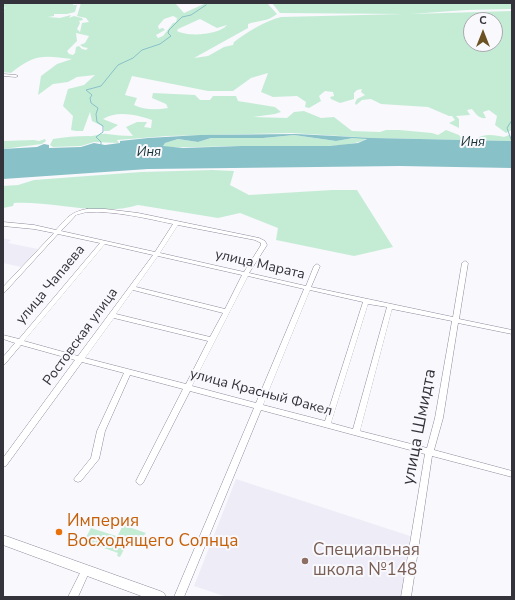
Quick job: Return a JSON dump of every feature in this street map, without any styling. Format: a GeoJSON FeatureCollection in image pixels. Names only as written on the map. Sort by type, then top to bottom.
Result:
{"type":"FeatureCollection","features":[{"type":"Feature","properties":{"kind":"street"},"geometry":{"type":"LineString","coordinates":[[3,75],[16,76]]}},
{"type":"Feature","properties":{"kind":"street"},"geometry":{"type":"LineString","coordinates":[[3,291],[74,214],[83,210],[120,212],[257,239],[263,242],[264,245],[246,274],[214,340],[187,386],[140,481]]}},
{"type":"Feature","properties":{"kind":"street","name":"Ростовская улица"},"geometry":{"type":"LineString","coordinates":[[3,464],[157,254],[176,223]]}},
{"type":"Feature","properties":{"kind":"street","name":"улица Марата"},"geometry":{"type":"LineString","coordinates":[[3,224],[34,227],[366,302],[512,332]]}},
{"type":"Feature","properties":{"kind":"street","name":"улица Чапаева"},"geometry":{"type":"LineString","coordinates":[[3,362],[103,243]]}},
{"type":"Feature","properties":{"kind":"street","name":"улица Шмидта"},"geometry":{"type":"LineString","coordinates":[[406,597],[428,453],[439,418],[464,263]]}},
{"type":"Feature","properties":{"kind":"street"},"geometry":{"type":"LineString","coordinates":[[179,597],[317,266]]}},
{"type":"Feature","properties":{"kind":"street"},"geometry":{"type":"LineString","coordinates":[[132,288],[227,312]]}},
{"type":"Feature","properties":{"kind":"street"},"geometry":{"type":"LineString","coordinates":[[327,425],[366,302]]}},
{"type":"Feature","properties":{"kind":"street"},"geometry":{"type":"LineString","coordinates":[[356,433],[390,306]]}},
{"type":"Feature","properties":{"kind":"street"},"geometry":{"type":"LineString","coordinates":[[112,314],[214,340]]}},
{"type":"Feature","properties":{"kind":"street","name":"улица Красный Факел"},"geometry":{"type":"LineString","coordinates":[[3,337],[428,453],[512,474]]}},
{"type":"Feature","properties":{"kind":"street"},"geometry":{"type":"LineString","coordinates":[[78,479],[95,459],[101,431],[128,371]]}},
{"type":"Feature","properties":{"kind":"street"},"geometry":{"type":"LineString","coordinates":[[3,540],[160,597]]}},
{"type":"Feature","properties":{"kind":"street"},"geometry":{"type":"LineString","coordinates":[[73,597],[86,570]]}},
{"type":"Feature","properties":{"kind":"shaded area"},"geometry":{"type":"Polygon","coordinates":[[[3,238],[11,240],[8,243],[38,249],[21,267],[3,263],[3,238]]]}},
{"type":"Feature","properties":{"kind":"shaded area","name":"Специальная школа №148"},"geometry":{"type":"Polygon","coordinates":[[[236,479],[410,536],[401,597],[227,597],[194,586],[236,479]]]}},
{"type":"Feature","properties":{"kind":"green space"},"geometry":{"type":"Polygon","coordinates":[[[3,3],[73,3],[73,5],[77,5],[75,12],[67,14],[54,14],[54,16],[48,17],[60,18],[71,15],[69,18],[74,16],[82,18],[83,20],[79,21],[80,23],[77,29],[80,32],[82,23],[89,22],[86,18],[77,16],[81,3],[175,3],[184,13],[206,3],[267,3],[277,14],[266,20],[248,24],[248,28],[194,58],[208,56],[224,47],[233,45],[234,42],[250,31],[269,21],[281,17],[403,14],[280,13],[272,3],[512,3],[512,9],[466,10],[411,14],[463,12],[463,52],[503,52],[503,12],[478,12],[512,11],[512,130],[506,133],[495,125],[497,116],[489,110],[483,112],[486,118],[480,117],[472,109],[467,110],[470,115],[456,116],[459,119],[459,128],[449,123],[455,120],[452,116],[428,107],[381,104],[371,99],[362,100],[356,105],[355,103],[357,99],[365,95],[361,92],[362,89],[357,90],[354,93],[354,99],[340,103],[331,99],[330,97],[334,96],[333,92],[325,91],[319,96],[321,101],[309,108],[305,107],[306,102],[297,96],[273,97],[261,92],[268,73],[251,78],[233,91],[208,91],[132,76],[125,95],[137,98],[134,105],[146,109],[168,108],[166,104],[152,98],[153,93],[195,95],[200,100],[210,100],[213,96],[236,96],[238,101],[275,107],[281,112],[253,117],[287,118],[294,112],[304,111],[321,118],[334,117],[352,131],[380,132],[386,130],[399,130],[432,133],[438,135],[446,130],[459,135],[462,139],[467,137],[476,139],[486,135],[504,137],[509,135],[512,137],[512,141],[373,138],[291,133],[167,136],[117,140],[119,143],[94,142],[81,146],[53,147],[50,145],[53,139],[105,134],[133,136],[126,127],[137,122],[147,122],[144,127],[151,128],[152,120],[127,114],[109,116],[103,119],[118,125],[109,131],[104,131],[104,127],[92,121],[90,112],[83,131],[71,130],[73,116],[63,106],[68,89],[84,85],[95,75],[77,77],[68,82],[53,84],[38,95],[41,76],[57,64],[72,59],[39,57],[26,62],[11,73],[3,72],[3,12],[5,12],[3,9],[6,8],[3,7],[3,3]],[[173,16],[164,19],[158,26],[159,29],[163,28],[165,30],[156,35],[158,38],[163,36],[173,23],[176,22],[177,18],[173,16]],[[200,19],[178,29],[177,31],[188,34],[203,34],[217,31],[227,25],[217,28],[200,19]],[[76,33],[77,41],[67,51],[69,54],[73,55],[76,47],[79,46],[86,50],[88,48],[80,45],[85,43],[89,36],[76,33]]]}},
{"type":"Feature","properties":{"kind":"green space"},"geometry":{"type":"Polygon","coordinates":[[[294,135],[336,141],[353,138],[367,138],[359,142],[345,145],[327,146],[163,146],[165,143],[178,139],[198,142],[211,138],[263,138],[294,135]]]}},
{"type":"Feature","properties":{"kind":"green space"},"geometry":{"type":"Polygon","coordinates":[[[45,139],[46,141],[42,144],[3,149],[3,141],[39,141],[45,139]]]}},
{"type":"Feature","properties":{"kind":"green space"},"geometry":{"type":"Polygon","coordinates":[[[212,170],[234,171],[230,185],[249,195],[357,190],[393,247],[354,256],[276,240],[278,228],[240,213],[218,218],[138,205],[124,208],[93,209],[44,204],[14,203],[13,206],[3,208],[3,186],[18,185],[34,180],[141,172],[212,170]]]}},
{"type":"Feature","properties":{"kind":"green space"},"geometry":{"type":"Polygon","coordinates":[[[123,525],[146,533],[139,541],[118,535],[123,525]]]}},
{"type":"Feature","properties":{"kind":"green space"},"geometry":{"type":"Polygon","coordinates":[[[91,528],[129,540],[120,557],[117,556],[118,553],[84,541],[91,528]]]}},
{"type":"Feature","properties":{"kind":"water","name":"Иня"},"geometry":{"type":"Polygon","coordinates":[[[296,134],[373,138],[512,141],[512,168],[400,166],[148,169],[3,179],[3,149],[37,147],[44,144],[49,145],[49,148],[81,147],[94,143],[105,145],[120,143],[120,141],[148,138],[200,135],[296,134]],[[294,135],[263,138],[211,138],[198,142],[178,139],[165,143],[163,146],[183,148],[241,146],[329,146],[358,143],[367,139],[353,138],[336,141],[294,135]]]}},
{"type":"Feature","properties":{"kind":"waterway"},"geometry":{"type":"LineString","coordinates":[[101,145],[101,142],[96,137],[103,132],[103,126],[97,122],[96,114],[98,108],[91,103],[90,98],[92,95],[86,90],[101,86],[118,65],[133,58],[142,50],[160,44],[171,36],[168,33],[169,30],[182,17],[191,15],[206,5]]}},
{"type":"Feature","properties":{"kind":"waterway"},"geometry":{"type":"LineString","coordinates":[[512,120],[507,128],[512,142]]}},
{"type":"Feature","properties":{"kind":"place","name":"Империя Восходящего Солнца"},"geometry":{"type":"Point","coordinates":[59,532]}},
{"type":"Feature","properties":{"kind":"place","name":"Специальная школа №148"},"geometry":{"type":"Point","coordinates":[305,561]}}]}
